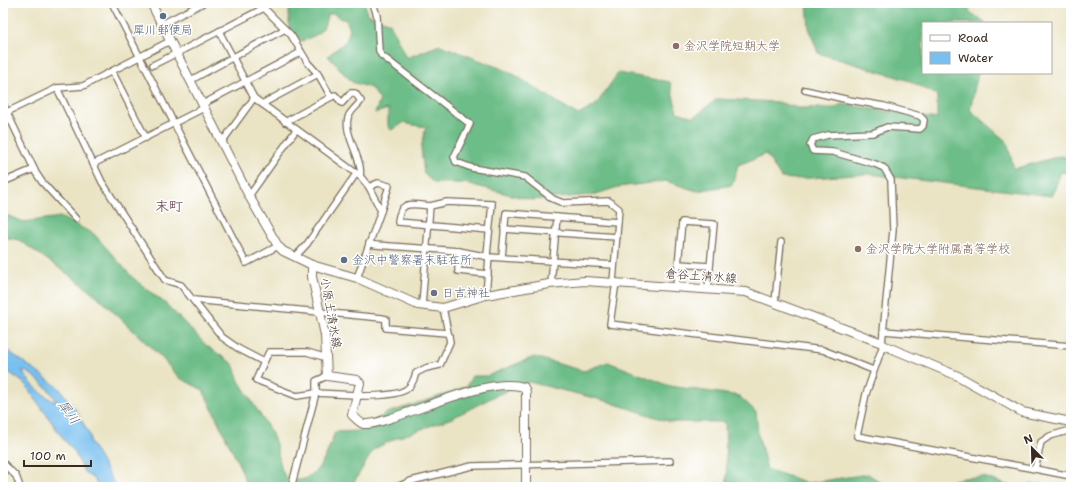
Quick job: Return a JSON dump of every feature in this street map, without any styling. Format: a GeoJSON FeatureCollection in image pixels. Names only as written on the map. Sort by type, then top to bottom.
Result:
{"type":"FeatureCollection","features":[{"type":"Feature","properties":{"kind":"main road","name":"小原土清水線"},"geometry":{"type":"LineString","coordinates":[[151,3],[249,196],[278,246],[295,257],[312,265],[312,277],[325,335],[327,376]]}},
{"type":"Feature","properties":{"kind":"main road","name":"倉谷土清水線"},"geometry":{"type":"LineString","coordinates":[[312,265],[357,278],[408,302],[443,308],[486,295],[551,284],[585,281],[746,292],[883,344],[958,376],[1022,412],[1071,422]]}},
{"type":"Feature","properties":{"kind":"main road"},"geometry":{"type":"LineString","coordinates":[[327,376],[357,380],[360,383],[352,415],[362,424],[370,424],[401,416],[456,395],[513,384],[524,387],[526,392],[526,487]]}},
{"type":"Feature","properties":{"kind":"street"},"geometry":{"type":"LineString","coordinates":[[112,3],[246,263],[278,246]]}},
{"type":"Feature","properties":{"kind":"street"},"geometry":{"type":"LineString","coordinates":[[162,24],[203,3]]}},
{"type":"Feature","properties":{"kind":"street"},"geometry":{"type":"LineString","coordinates":[[373,3],[377,16],[379,51],[381,55],[470,124],[454,157],[456,162],[472,168],[525,177],[553,199],[563,203],[609,201],[619,209],[610,324],[823,350],[873,370]]}},
{"type":"Feature","properties":{"kind":"street"},"geometry":{"type":"LineString","coordinates":[[153,65],[264,8],[291,35],[332,97]]}},
{"type":"Feature","properties":{"kind":"street"},"geometry":{"type":"LineString","coordinates":[[191,80],[285,29]]}},
{"type":"Feature","properties":{"kind":"street"},"geometry":{"type":"LineString","coordinates":[[219,31],[254,98],[358,175],[369,187],[381,211]]}},
{"type":"Feature","properties":{"kind":"street"},"geometry":{"type":"LineString","coordinates":[[5,113],[57,88],[63,86],[81,86],[140,57],[170,40]]}},
{"type":"Feature","properties":{"kind":"street"},"geometry":{"type":"LineString","coordinates":[[93,164],[174,123],[246,81],[301,52]]}},
{"type":"Feature","properties":{"kind":"street"},"geometry":{"type":"LineString","coordinates":[[112,71],[146,138]]}},
{"type":"Feature","properties":{"kind":"street"},"geometry":{"type":"LineString","coordinates":[[262,104],[318,74]]}},
{"type":"Feature","properties":{"kind":"street"},"geometry":{"type":"LineString","coordinates":[[57,88],[102,182],[165,280],[181,285],[222,337],[239,349],[264,362]]}},
{"type":"Feature","properties":{"kind":"street"},"geometry":{"type":"LineString","coordinates":[[805,90],[884,106],[920,116],[924,120],[923,126],[915,130],[887,127],[865,134],[828,135],[817,138],[810,143],[811,148],[817,152],[833,152],[884,168],[891,180],[892,230],[883,344],[866,394],[857,436],[1071,476]]}},
{"type":"Feature","properties":{"kind":"street"},"geometry":{"type":"LineString","coordinates":[[285,122],[335,96],[342,103],[351,93],[355,93],[361,101],[349,116],[349,129],[354,152],[360,165],[358,175],[307,244],[295,257]]}},
{"type":"Feature","properties":{"kind":"street"},"geometry":{"type":"LineString","coordinates":[[222,142],[254,98]]}},
{"type":"Feature","properties":{"kind":"street"},"geometry":{"type":"LineString","coordinates":[[3,104],[5,113],[42,182],[76,219]]}},
{"type":"Feature","properties":{"kind":"street"},"geometry":{"type":"LineString","coordinates":[[249,196],[296,130]]}},
{"type":"Feature","properties":{"kind":"street"},"geometry":{"type":"LineString","coordinates":[[3,182],[34,169]]}},
{"type":"Feature","properties":{"kind":"street"},"geometry":{"type":"LineString","coordinates":[[357,278],[389,186],[378,183],[369,187]]}},
{"type":"Feature","properties":{"kind":"street"},"geometry":{"type":"LineString","coordinates":[[486,295],[489,230],[492,204],[447,202],[430,206],[414,204],[403,206],[399,210],[398,222],[489,230]]}},
{"type":"Feature","properties":{"kind":"street"},"geometry":{"type":"LineString","coordinates":[[422,305],[430,206]]}},
{"type":"Feature","properties":{"kind":"street"},"geometry":{"type":"LineString","coordinates":[[502,257],[506,213],[618,222]]}},
{"type":"Feature","properties":{"kind":"street"},"geometry":{"type":"LineString","coordinates":[[551,284],[557,217]]}},
{"type":"Feature","properties":{"kind":"street"},"geometry":{"type":"LineString","coordinates":[[676,287],[682,222],[714,224],[708,289]]}},
{"type":"Feature","properties":{"kind":"street"},"geometry":{"type":"LineString","coordinates":[[504,229],[617,237]]}},
{"type":"Feature","properties":{"kind":"street"},"geometry":{"type":"LineString","coordinates":[[775,302],[781,242]]}},
{"type":"Feature","properties":{"kind":"street"},"geometry":{"type":"LineString","coordinates":[[370,243],[375,245],[459,251],[488,256],[614,265]]}},
{"type":"Feature","properties":{"kind":"street"},"geometry":{"type":"LineString","coordinates":[[459,251],[458,271],[488,274]]}},
{"type":"Feature","properties":{"kind":"street"},"geometry":{"type":"LineString","coordinates":[[678,264],[710,266]]}},
{"type":"Feature","properties":{"kind":"street"},"geometry":{"type":"LineString","coordinates":[[194,300],[382,318],[386,319],[386,328],[447,334],[450,336]]}},
{"type":"Feature","properties":{"kind":"street"},"geometry":{"type":"LineString","coordinates":[[327,358],[307,352],[269,352],[256,380],[297,396],[316,393],[380,396],[407,390],[412,384],[416,374],[426,368],[440,365],[450,342],[450,336],[443,308]]}},
{"type":"Feature","properties":{"kind":"street"},"geometry":{"type":"LineString","coordinates":[[884,331],[1071,346]]}},
{"type":"Feature","properties":{"kind":"street"},"geometry":{"type":"LineString","coordinates":[[292,484],[316,393],[316,381],[327,376]]}},
{"type":"Feature","properties":{"kind":"street"},"geometry":{"type":"LineString","coordinates":[[1036,469],[1041,442],[1050,436],[1071,430]]}},
{"type":"Feature","properties":{"kind":"street"},"geometry":{"type":"LineString","coordinates":[[397,487],[410,481],[461,468],[526,464],[670,461]]}},
{"type":"Feature","properties":{"kind":"street"},"geometry":{"type":"LineString","coordinates":[[3,463],[16,476],[20,487]]}},
{"type":"Feature","properties":{"kind":"green space"},"geometry":{"type":"Polygon","coordinates":[[[289,3],[365,3],[367,14],[390,23],[406,58],[440,45],[510,72],[578,115],[596,105],[618,73],[670,82],[677,112],[694,117],[717,99],[777,102],[798,108],[836,108],[841,104],[937,119],[937,95],[910,81],[818,53],[809,28],[807,3],[975,3],[968,11],[984,22],[922,22],[922,74],[978,74],[970,110],[1007,142],[1014,169],[1060,156],[1071,158],[1071,173],[1061,172],[1052,196],[869,174],[795,179],[781,178],[766,154],[738,165],[732,185],[697,191],[666,181],[618,187],[593,195],[531,200],[465,183],[434,183],[424,174],[421,148],[426,127],[408,124],[405,122],[391,130],[388,127],[388,109],[375,113],[380,100],[371,88],[352,82],[328,56],[346,41],[350,29],[346,20],[339,18],[334,13],[327,15],[322,29],[312,37],[302,41],[289,29],[289,3]]]}},
{"type":"Feature","properties":{"kind":"green space"},"geometry":{"type":"Polygon","coordinates":[[[3,214],[24,222],[60,217],[94,234],[133,278],[166,304],[207,346],[233,364],[239,381],[271,432],[276,444],[282,471],[288,480],[302,480],[316,471],[327,453],[335,432],[358,431],[387,413],[467,386],[472,376],[487,376],[534,357],[584,371],[608,362],[670,386],[739,396],[756,412],[758,434],[767,469],[808,483],[868,474],[885,485],[900,487],[727,487],[725,422],[671,422],[606,401],[529,382],[497,395],[452,418],[394,439],[374,449],[351,487],[247,487],[241,469],[203,390],[178,377],[162,358],[97,296],[19,240],[3,237],[3,214]]]}},
{"type":"Feature","properties":{"kind":"green space"},"geometry":{"type":"Polygon","coordinates":[[[984,477],[1009,486],[1041,484],[1059,487],[922,487],[964,478],[984,477]]]}},
{"type":"Feature","properties":{"kind":"water","name":"犀川"},"geometry":{"type":"Polygon","coordinates":[[[3,347],[59,388],[76,410],[90,436],[90,442],[116,487],[99,487],[95,480],[84,472],[74,451],[65,441],[24,383],[3,368],[3,347]],[[22,370],[41,393],[56,402],[52,394],[36,378],[22,370]]]}},
{"type":"Feature","properties":{"kind":"place","name":"犀川郵便局"},"geometry":{"type":"Point","coordinates":[163,16]}},
{"type":"Feature","properties":{"kind":"place","name":"金沢学院短期大学"},"geometry":{"type":"Point","coordinates":[676,46]}},
{"type":"Feature","properties":{"kind":"place","name":"金沢学院大学附属高等学校"},"geometry":{"type":"Point","coordinates":[858,249]}},
{"type":"Feature","properties":{"kind":"place","name":"金沢中警察署末駐在所"},"geometry":{"type":"Point","coordinates":[344,260]}},
{"type":"Feature","properties":{"kind":"place","name":"日吉神社"},"geometry":{"type":"Point","coordinates":[434,293]}},
{"type":"Feature","properties":{"kind":"district","name":"末町"},"geometry":{"type":"Point","coordinates":[169,206]}}]}
